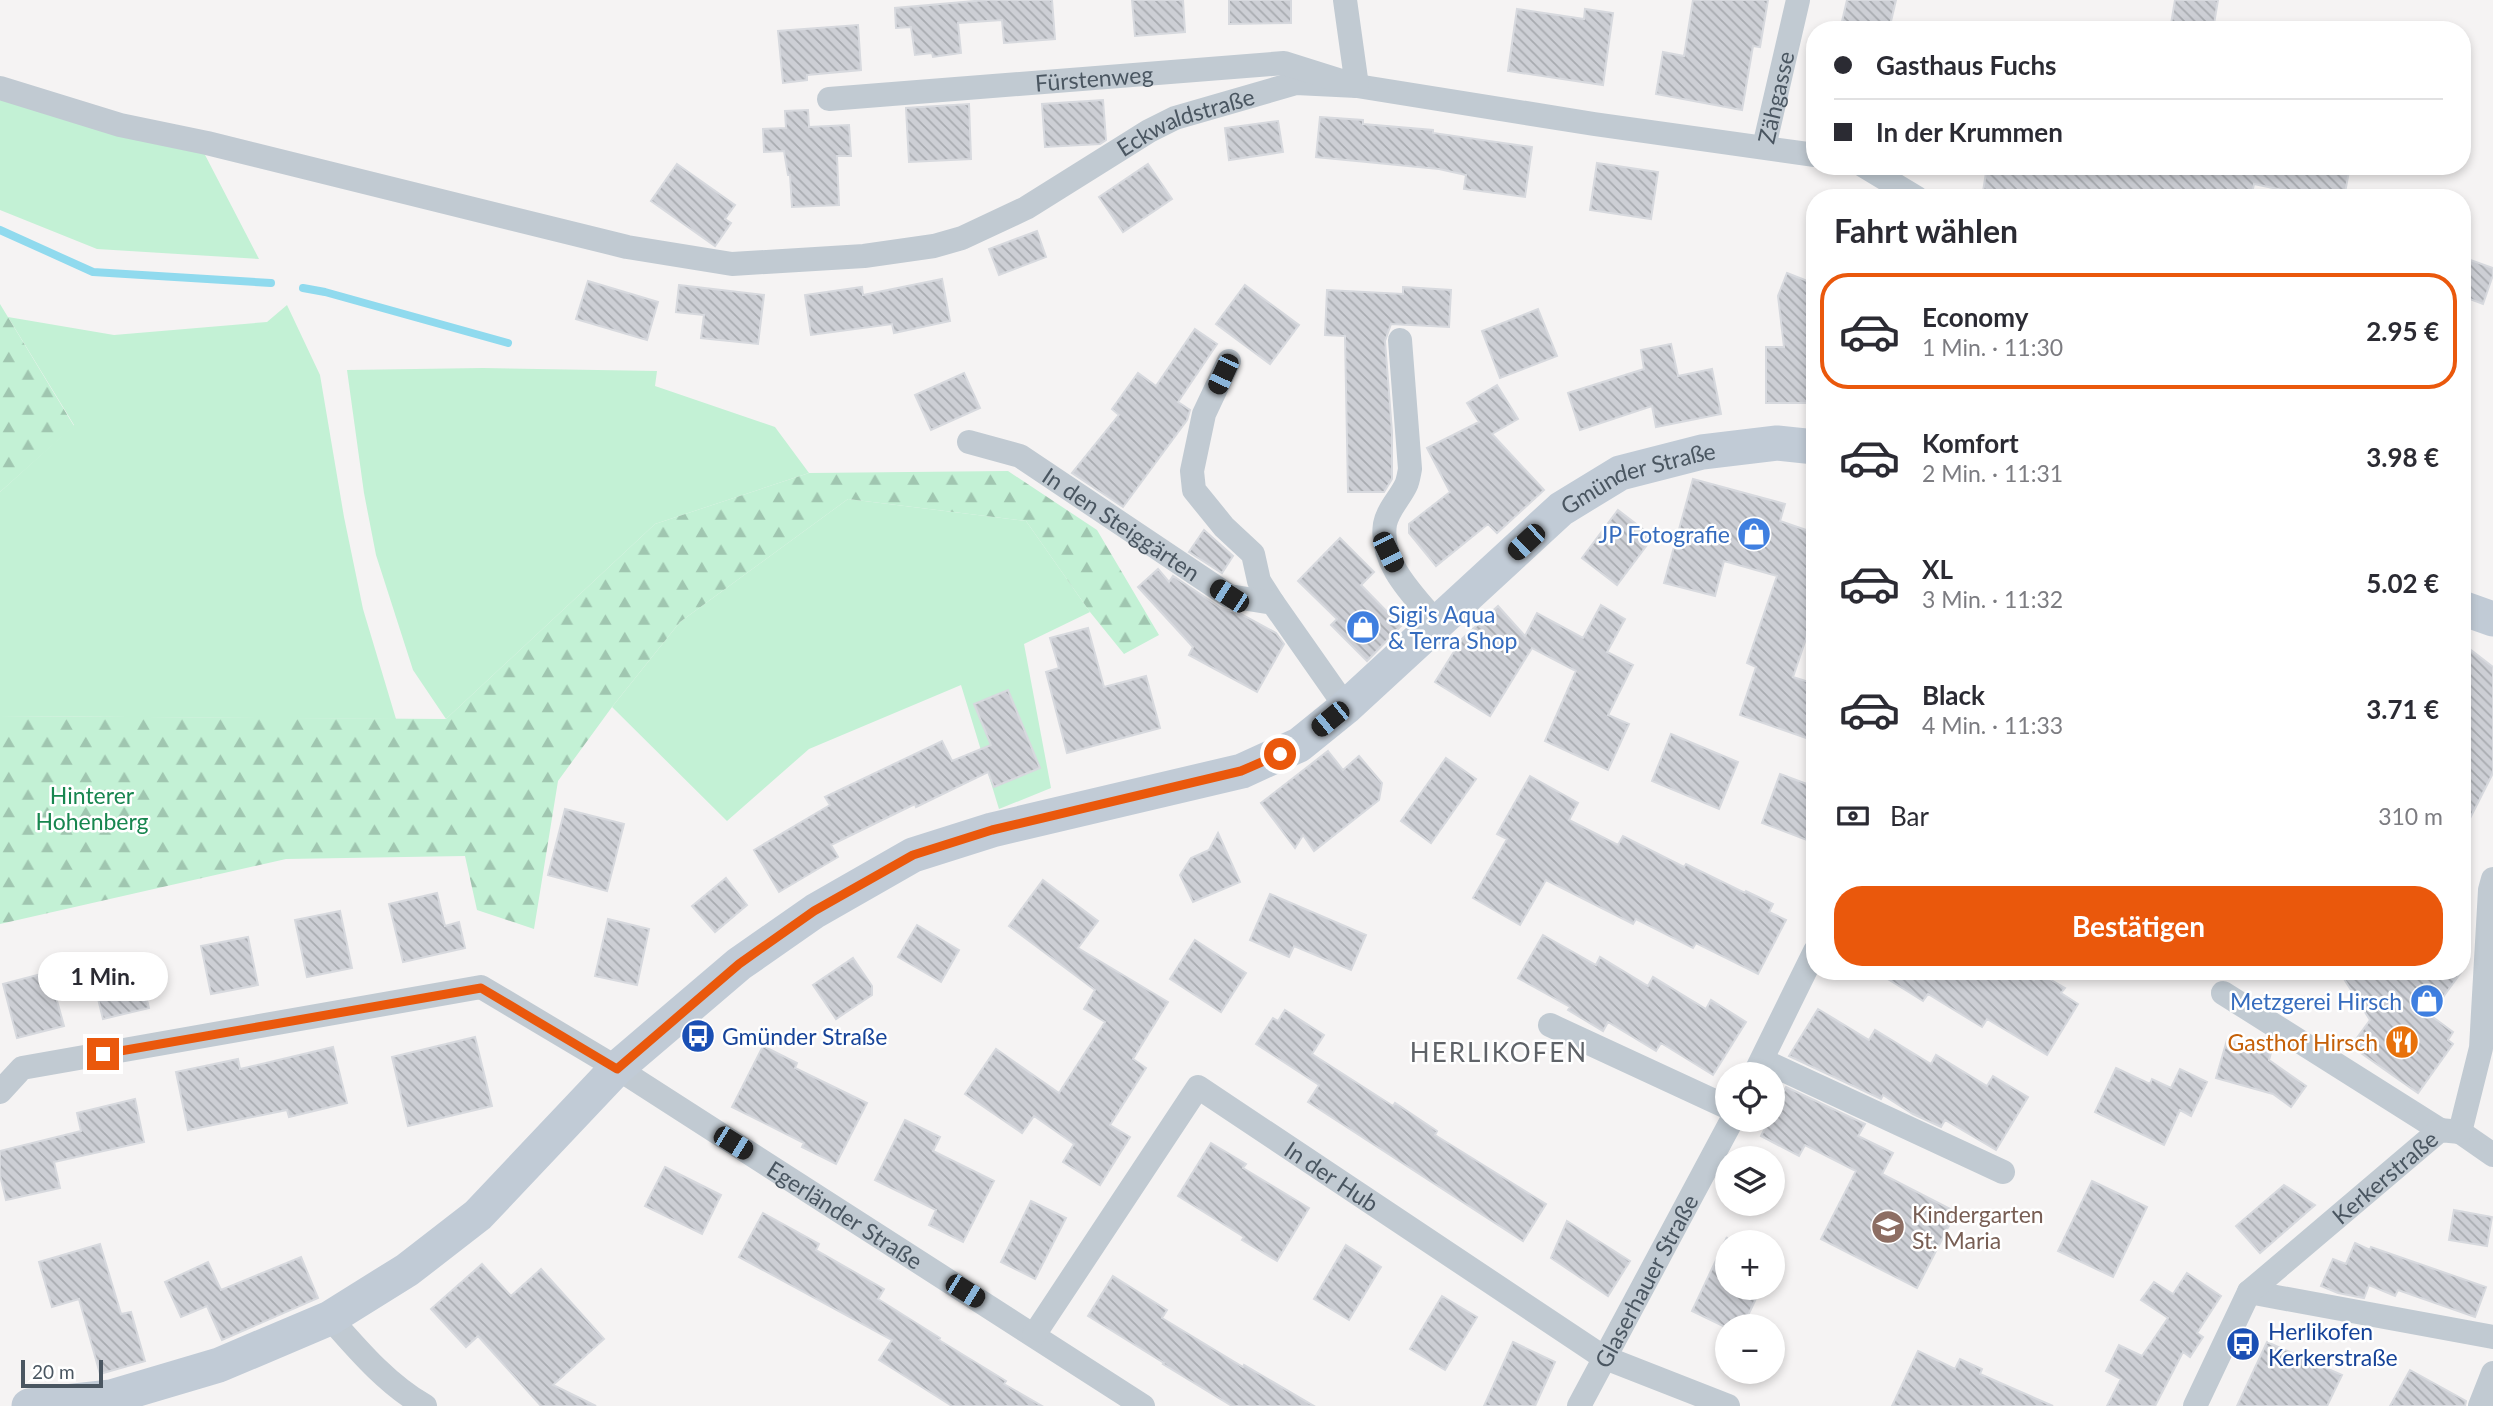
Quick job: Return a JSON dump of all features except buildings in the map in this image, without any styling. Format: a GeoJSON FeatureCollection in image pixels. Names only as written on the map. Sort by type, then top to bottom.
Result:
{"type":"FeatureCollection","features":[{"type":"Feature","properties":{"kind":"main road","name":"Gmünder Straße"},"geometry":{"type":"LineString","coordinates":[[29,1406],[111,1397],[219,1365],[330,1318],[407,1270],[478,1215],[617,1069],[750,956],[814,911],[913,855],[992,830],[1241,771],[1298,745],[1346,707],[1561,509],[1620,473],[1702,452],[1777,443],[1806,446]]}},
{"type":"Feature","properties":{"kind":"main road"},"geometry":{"type":"LineString","coordinates":[[2471,611],[2493,619]]}},
{"type":"Feature","properties":{"kind":"street"},"geometry":{"type":"LineString","coordinates":[[1345,0],[1357,86]]}},
{"type":"Feature","properties":{"kind":"street","name":"Zähgasse"},"geometry":{"type":"LineString","coordinates":[[1798,0],[1764,147],[1806,154]]}},
{"type":"Feature","properties":{"kind":"street","name":"Fürstenweg"},"geometry":{"type":"LineString","coordinates":[[829,99],[1284,64],[1357,86]]}},
{"type":"Feature","properties":{"kind":"street","name":"Eckwaldstraße"},"geometry":{"type":"LineString","coordinates":[[0,88],[120,125],[627,247],[732,264],[864,256],[934,246],[962,238],[1026,208],[1149,131],[1175,118],[1296,83],[1357,86],[1594,124],[1764,147]]}},
{"type":"Feature","properties":{"kind":"street"},"geometry":{"type":"LineString","coordinates":[[1879,175],[1902,189]]}},
{"type":"Feature","properties":{"kind":"street"},"geometry":{"type":"LineString","coordinates":[[1400,340],[1410,469],[1406,485],[1394,502],[1385,524],[1388,552],[1402,582],[1437,623]]}},
{"type":"Feature","properties":{"kind":"street"},"geometry":{"type":"LineString","coordinates":[[1230,360],[1201,424],[1192,471],[1194,490],[1224,527],[1253,554],[1259,581],[1346,707]]}},
{"type":"Feature","properties":{"kind":"street","name":"In den Steiggärten"},"geometry":{"type":"LineString","coordinates":[[968,442],[1020,456],[1229,596],[1273,603]]}},
{"type":"Feature","properties":{"kind":"street","name":"Kerkerstraße"},"geometry":{"type":"LineString","coordinates":[[2195,1406],[2249,1292],[2450,1131],[2481,1048],[2490,890],[2493,879]]}},
{"type":"Feature","properties":{"kind":"street"},"geometry":{"type":"LineString","coordinates":[[1760,1062],[1806,969]]}},
{"type":"Feature","properties":{"kind":"street","name":"Egerländer Straße"},"geometry":{"type":"LineString","coordinates":[[0,1092],[22,1068],[481,988],[617,1069],[1143,1406]]}},
{"type":"Feature","properties":{"kind":"street"},"geometry":{"type":"LineString","coordinates":[[2223,993],[2493,1155]]}},
{"type":"Feature","properties":{"kind":"street"},"geometry":{"type":"LineString","coordinates":[[1550,1025],[1715,1101]]}},
{"type":"Feature","properties":{"kind":"street"},"geometry":{"type":"LineString","coordinates":[[1785,1079],[2003,1172]]}},
{"type":"Feature","properties":{"kind":"street","name":"In der Hub"},"geometry":{"type":"LineString","coordinates":[[1034,1335],[1198,1087],[1604,1357],[1728,1406]]}},
{"type":"Feature","properties":{"kind":"street","name":"Glaserhauer Straße"},"geometry":{"type":"LineString","coordinates":[[1579,1406],[1726,1132]]}},
{"type":"Feature","properties":{"kind":"street"},"geometry":{"type":"LineString","coordinates":[[2249,1292],[2493,1337]]}},
{"type":"Feature","properties":{"kind":"street"},"geometry":{"type":"LineString","coordinates":[[330,1318],[369,1362],[406,1395],[425,1406]]}},
{"type":"Feature","properties":{"kind":"street"},"geometry":{"type":"LineString","coordinates":[[2480,1406],[2493,1373]]}},
{"type":"Feature","properties":{"kind":"green space"},"geometry":{"type":"Polygon","coordinates":[[[0,93],[203,151],[259,259],[97,249],[0,210],[0,93]]]}},
{"type":"Feature","properties":{"kind":"green space"},"geometry":{"type":"Polygon","coordinates":[[[0,304],[74,426],[0,492],[0,304]]]}},
{"type":"Feature","properties":{"kind":"green space"},"geometry":{"type":"Polygon","coordinates":[[[287,305],[320,375],[363,609],[396,719],[0,716],[0,492],[74,425],[8,317],[114,335],[267,322],[287,305]]]}},
{"type":"Feature","properties":{"kind":"green space"},"geometry":{"type":"Polygon","coordinates":[[[483,368],[657,371],[655,386],[775,427],[809,473],[655,524],[446,719],[413,670],[376,555],[364,493],[347,370],[483,368]]]}},
{"type":"Feature","properties":{"kind":"green space","name":"Hinterer Hohenberg"},"geometry":{"type":"Polygon","coordinates":[[[1008,471],[1097,530],[1159,635],[1124,654],[1090,612],[1026,521],[848,499],[680,622],[612,707],[558,781],[534,929],[477,910],[465,856],[286,859],[0,924],[0,716],[446,719],[655,524],[809,473],[1008,471]]]}},
{"type":"Feature","properties":{"kind":"green space"},"geometry":{"type":"Polygon","coordinates":[[[848,499],[1026,521],[1090,612],[1024,644],[1051,788],[999,809],[961,685],[809,749],[727,821],[612,707],[680,622],[848,499]]]}},
{"type":"Feature","properties":{"kind":"waterway"},"geometry":{"type":"LineString","coordinates":[[0,230],[93,272],[271,283]]}},
{"type":"Feature","properties":{"kind":"waterway"},"geometry":{"type":"LineString","coordinates":[[303,288],[508,343]]}},
{"type":"Feature","properties":{"kind":"place","name":"JP Fotografie"},"geometry":{"type":"Point","coordinates":[1754,534]}},
{"type":"Feature","properties":{"kind":"place","name":"Sigi's Aqua & Terra Shop"},"geometry":{"type":"Point","coordinates":[1363,627]}},
{"type":"Feature","properties":{"kind":"place","name":"Metzgerei Hirsch"},"geometry":{"type":"Point","coordinates":[2427,1001]}},
{"type":"Feature","properties":{"kind":"place","name":"Gmünder Straße"},"geometry":{"type":"Point","coordinates":[698,1036]}},
{"type":"Feature","properties":{"kind":"place","name":"Gasthof Hirsch"},"geometry":{"type":"Point","coordinates":[2402,1042]}},
{"type":"Feature","properties":{"kind":"place","name":"Kindergarten St. Maria"},"geometry":{"type":"Point","coordinates":[1888,1227]}},
{"type":"Feature","properties":{"kind":"place","name":"Herlikofen Kerkerstraße"},"geometry":{"type":"Point","coordinates":[2243,1344]}},
{"type":"Feature","properties":{"kind":"district","name":"HERLIKOFEN"},"geometry":{"type":"Point","coordinates":[1499,1052]}},
{"type":"Feature","properties":{"kind":"route"},"geometry":{"type":"LineString","coordinates":[[103,1054],[481,988],[617,1069],[739,964],[814,911],[913,855],[992,830],[1241,771],[1280,754]]}}]}
